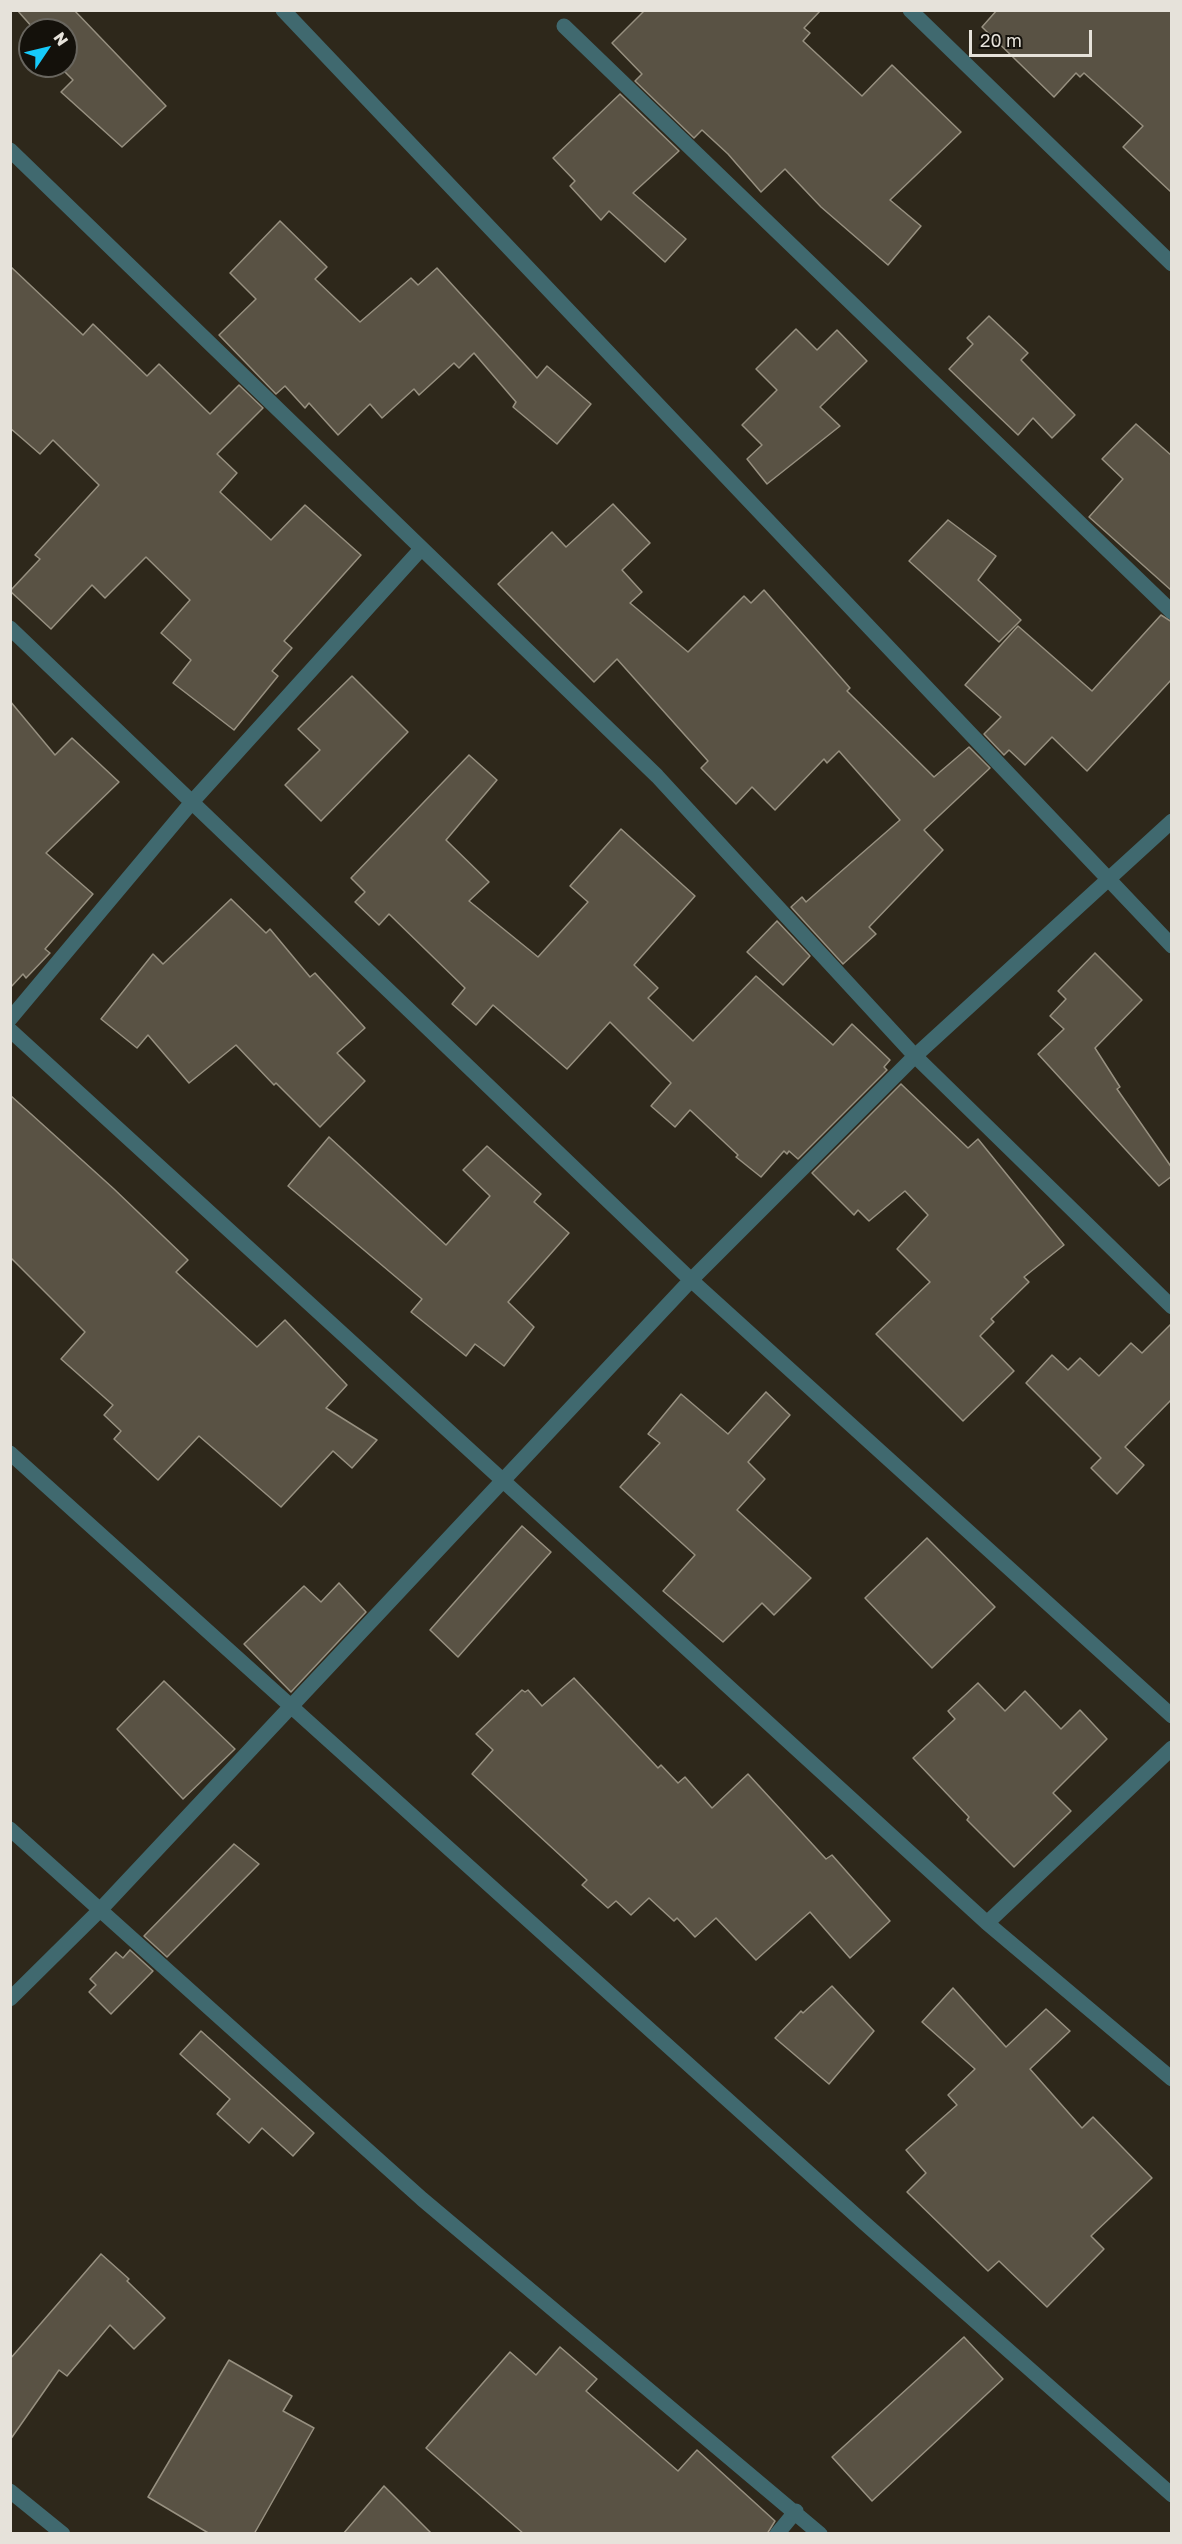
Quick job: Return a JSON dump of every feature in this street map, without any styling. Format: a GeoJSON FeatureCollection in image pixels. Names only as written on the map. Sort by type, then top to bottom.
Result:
{"type":"FeatureCollection","features":[{"type":"Feature","properties":{"kind":"street"},"geometry":{"type":"LineString","coordinates":[[283,10],[1172,946]]}},
{"type":"Feature","properties":{"kind":"street"},"geometry":{"type":"LineString","coordinates":[[910,10],[1172,264]]}},
{"type":"Feature","properties":{"kind":"street"},"geometry":{"type":"LineString","coordinates":[[564,26],[1172,612]]}},
{"type":"Feature","properties":{"kind":"street"},"geometry":{"type":"LineString","coordinates":[[10,150],[673,793],[915,1056],[1172,1307]]}},
{"type":"Feature","properties":{"kind":"street"},"geometry":{"type":"LineString","coordinates":[[10,1019],[192,802],[421,549]]}},
{"type":"Feature","properties":{"kind":"street"},"geometry":{"type":"LineString","coordinates":[[10,628],[691,1280],[1172,1716]]}},
{"type":"Feature","properties":{"kind":"street"},"geometry":{"type":"LineString","coordinates":[[10,1999],[100,1910],[505,1481],[691,1280],[915,1056],[1172,821]]}},
{"type":"Feature","properties":{"kind":"street"},"geometry":{"type":"LineString","coordinates":[[10,1030],[987,1923],[1172,2079]]}},
{"type":"Feature","properties":{"kind":"street"},"geometry":{"type":"LineString","coordinates":[[10,1453],[861,2220],[1172,2495]]}},
{"type":"Feature","properties":{"kind":"street"},"geometry":{"type":"LineString","coordinates":[[987,1923],[1172,1748]]}},
{"type":"Feature","properties":{"kind":"street"},"geometry":{"type":"LineString","coordinates":[[10,1828],[422,2199],[796,2511],[819,2534]]}},
{"type":"Feature","properties":{"kind":"street"},"geometry":{"type":"LineString","coordinates":[[10,2491],[63,2534]]}},
{"type":"Feature","properties":{"kind":"street"},"geometry":{"type":"LineString","coordinates":[[777,2534],[796,2511]]}},
{"type":"Feature","properties":{"kind":"building"},"geometry":{"type":"Polygon","coordinates":[[[17,10],[74,10],[166,106],[122,147],[61,92],[73,80],[71,78],[78,78],[78,18],[24,18],[17,10]]]}},
{"type":"Feature","properties":{"kind":"building"},"geometry":{"type":"Polygon","coordinates":[[[645,10],[821,10],[804,28],[810,33],[803,41],[862,96],[892,65],[961,132],[890,200],[921,226],[888,265],[821,207],[785,169],[761,192],[728,154],[702,130],[694,138],[635,81],[642,74],[612,43],[645,10]]]}},
{"type":"Feature","properties":{"kind":"building"},"geometry":{"type":"Polygon","coordinates":[[[997,10],[1172,10],[1172,193],[1123,147],[1143,126],[1084,73],[1080,77],[1076,73],[1054,97],[982,27],[997,10]]]}},
{"type":"Feature","properties":{"kind":"building"},"geometry":{"type":"Polygon","coordinates":[[[620,94],[679,151],[633,193],[686,239],[665,262],[609,211],[601,220],[570,186],[575,181],[553,158],[620,94]]]}},
{"type":"Feature","properties":{"kind":"building"},"geometry":{"type":"Polygon","coordinates":[[[280,221],[327,267],[315,279],[360,322],[411,278],[418,285],[437,268],[537,378],[547,366],[591,404],[557,444],[513,407],[516,402],[474,353],[459,368],[454,363],[419,395],[414,389],[382,418],[370,404],[338,435],[309,403],[305,408],[285,386],[276,394],[219,335],[256,299],[230,273],[280,221]]]}},
{"type":"Feature","properties":{"kind":"building"},"geometry":{"type":"Polygon","coordinates":[[[10,266],[83,335],[93,324],[147,376],[159,364],[210,414],[239,385],[263,408],[217,454],[237,473],[220,492],[271,540],[305,505],[361,555],[284,641],[292,648],[272,671],[278,676],[234,730],[173,683],[191,660],[161,633],[190,600],[146,557],[105,598],[92,585],[51,629],[10,591],[40,559],[35,555],[99,485],[53,440],[40,454],[10,428],[10,266]]]}},
{"type":"Feature","properties":{"kind":"building"},"geometry":{"type":"Polygon","coordinates":[[[989,316],[1028,353],[1021,360],[1075,415],[1052,438],[1033,418],[1018,435],[949,369],[973,344],[967,338],[989,316]]]}},
{"type":"Feature","properties":{"kind":"building"},"geometry":{"type":"Polygon","coordinates":[[[796,329],[817,350],[837,330],[867,361],[820,407],[840,426],[767,484],[747,459],[762,445],[742,425],[777,390],[756,369],[796,329]]]}},
{"type":"Feature","properties":{"kind":"building"},"geometry":{"type":"Polygon","coordinates":[[[1136,424],[1172,456],[1172,591],[1089,517],[1123,479],[1102,459],[1136,424]]]}},
{"type":"Feature","properties":{"kind":"building"},"geometry":{"type":"Polygon","coordinates":[[[613,504],[650,543],[622,570],[642,592],[630,603],[688,652],[744,596],[751,603],[764,590],[850,688],[847,691],[934,777],[969,747],[990,768],[924,830],[943,850],[869,927],[876,934],[843,964],[791,907],[802,897],[806,902],[900,820],[839,751],[827,763],[824,759],[775,810],[752,787],[736,804],[701,768],[708,761],[617,659],[594,682],[498,584],[552,532],[566,547],[613,504]]]}},
{"type":"Feature","properties":{"kind":"building"},"geometry":{"type":"Polygon","coordinates":[[[948,520],[996,556],[978,580],[1021,620],[999,642],[909,561],[948,520]]]}},
{"type":"Feature","properties":{"kind":"building"},"geometry":{"type":"Polygon","coordinates":[[[1161,615],[1172,622],[1172,679],[1087,771],[1052,737],[1025,765],[1009,750],[1004,755],[984,734],[1001,717],[965,685],[1018,626],[1092,691],[1161,615]]]}},
{"type":"Feature","properties":{"kind":"building"},"geometry":{"type":"Polygon","coordinates":[[[352,676],[408,732],[321,821],[285,785],[320,750],[298,729],[352,676]]]}},
{"type":"Feature","properties":{"kind":"building"},"geometry":{"type":"Polygon","coordinates":[[[10,701],[55,755],[72,738],[119,782],[46,853],[93,894],[45,949],[50,953],[26,978],[23,974],[10,988],[10,701]]]}},
{"type":"Feature","properties":{"kind":"building"},"geometry":{"type":"Polygon","coordinates":[[[469,755],[497,780],[446,840],[489,882],[469,901],[538,957],[588,902],[570,886],[621,829],[695,896],[634,965],[658,988],[648,998],[693,1041],[756,976],[833,1045],[852,1024],[890,1060],[884,1067],[887,1070],[798,1159],[789,1151],[787,1154],[784,1151],[761,1177],[736,1157],[738,1155],[690,1110],[675,1127],[651,1106],[671,1083],[610,1022],[567,1069],[493,1005],[476,1025],[452,1004],[465,988],[389,914],[379,925],[355,902],[365,892],[351,878],[469,755]]]}},
{"type":"Feature","properties":{"kind":"building"},"geometry":{"type":"Polygon","coordinates":[[[231,899],[266,933],[270,929],[310,977],[315,973],[365,1028],[337,1053],[365,1081],[320,1127],[276,1083],[274,1085],[236,1045],[189,1083],[148,1035],[137,1048],[101,1019],[153,954],[163,964],[231,899]]]}},
{"type":"Feature","properties":{"kind":"building"},"geometry":{"type":"Polygon","coordinates":[[[777,921],[810,956],[783,985],[747,952],[777,921]]]}},
{"type":"Feature","properties":{"kind":"building"},"geometry":{"type":"Polygon","coordinates":[[[1095,953],[1142,1000],[1095,1048],[1120,1087],[1117,1089],[1172,1168],[1172,1176],[1159,1186],[1038,1054],[1064,1029],[1050,1016],[1066,999],[1058,991],[1095,953]]]}},
{"type":"Feature","properties":{"kind":"building"},"geometry":{"type":"Polygon","coordinates":[[[901,1084],[968,1148],[978,1139],[1064,1245],[1024,1277],[1029,1282],[991,1319],[994,1322],[980,1336],[1014,1371],[963,1421],[876,1334],[930,1282],[897,1249],[928,1215],[905,1191],[869,1221],[858,1210],[854,1215],[812,1173],[901,1084]]]}},
{"type":"Feature","properties":{"kind":"building"},"geometry":{"type":"Polygon","coordinates":[[[10,1095],[188,1260],[176,1272],[257,1347],[285,1320],[347,1385],[326,1408],[377,1440],[352,1468],[333,1451],[281,1507],[199,1436],[158,1480],[114,1439],[121,1431],[104,1415],[113,1405],[61,1359],[85,1332],[10,1257],[10,1095]]]}},
{"type":"Feature","properties":{"kind":"building"},"geometry":{"type":"Polygon","coordinates":[[[329,1137],[446,1245],[490,1196],[463,1170],[487,1146],[541,1194],[534,1202],[569,1233],[508,1302],[534,1327],[504,1366],[475,1344],[466,1356],[411,1312],[422,1299],[288,1186],[329,1137]]]}},
{"type":"Feature","properties":{"kind":"building"},"geometry":{"type":"Polygon","coordinates":[[[1172,1323],[1172,1399],[1125,1447],[1144,1465],[1117,1494],[1091,1468],[1101,1458],[1026,1383],[1052,1355],[1068,1370],[1080,1358],[1099,1376],[1131,1343],[1142,1353],[1172,1323]]]}},
{"type":"Feature","properties":{"kind":"building"},"geometry":{"type":"Polygon","coordinates":[[[766,1392],[790,1415],[748,1462],[765,1479],[737,1510],[811,1578],[774,1615],[762,1603],[723,1642],[663,1591],[695,1555],[620,1487],[660,1443],[648,1434],[681,1394],[728,1434],[766,1392]]]}},
{"type":"Feature","properties":{"kind":"building"},"geometry":{"type":"Polygon","coordinates":[[[522,1526],[551,1552],[458,1657],[430,1630],[522,1526]]]}},
{"type":"Feature","properties":{"kind":"building"},"geometry":{"type":"Polygon","coordinates":[[[927,1538],[995,1607],[932,1668],[865,1598],[927,1538]]]}},
{"type":"Feature","properties":{"kind":"building"},"geometry":{"type":"Polygon","coordinates":[[[339,1583],[366,1612],[291,1692],[244,1644],[304,1586],[321,1602],[339,1583]]]}},
{"type":"Feature","properties":{"kind":"building"},"geometry":{"type":"Polygon","coordinates":[[[574,1678],[658,1768],[661,1765],[678,1783],[685,1777],[712,1808],[748,1774],[826,1859],[832,1855],[890,1921],[850,1958],[810,1912],[756,1960],[716,1918],[695,1937],[677,1918],[674,1921],[649,1898],[631,1915],[616,1901],[608,1908],[582,1885],[587,1880],[472,1774],[493,1750],[476,1734],[522,1690],[525,1692],[528,1690],[542,1706],[574,1678]]]}},
{"type":"Feature","properties":{"kind":"building"},"geometry":{"type":"Polygon","coordinates":[[[164,1681],[235,1749],[183,1799],[117,1729],[164,1681]]]}},
{"type":"Feature","properties":{"kind":"building"},"geometry":{"type":"Polygon","coordinates":[[[978,1683],[1005,1711],[1025,1691],[1061,1729],[1080,1710],[1107,1739],[1053,1793],[1071,1811],[1014,1867],[967,1820],[969,1817],[913,1758],[955,1719],[948,1711],[978,1683]]]}},
{"type":"Feature","properties":{"kind":"building"},"geometry":{"type":"Polygon","coordinates":[[[234,1844],[259,1864],[167,1957],[144,1936],[234,1844]]]}},
{"type":"Feature","properties":{"kind":"building"},"geometry":{"type":"Polygon","coordinates":[[[130,1950],[153,1971],[111,2014],[89,1992],[96,1985],[90,1979],[116,1952],[123,1958],[130,1950]]]}},
{"type":"Feature","properties":{"kind":"building"},"geometry":{"type":"Polygon","coordinates":[[[832,1986],[874,2031],[829,2084],[775,2038],[801,2011],[803,2013],[832,1986]]]}},
{"type":"Feature","properties":{"kind":"building"},"geometry":{"type":"Polygon","coordinates":[[[953,1988],[1006,2047],[1046,2009],[1070,2031],[1030,2069],[1082,2128],[1093,2117],[1152,2178],[1091,2236],[1104,2249],[1047,2307],[999,2261],[988,2271],[907,2192],[926,2173],[906,2150],[957,2105],[948,2095],[975,2069],[922,2022],[953,1988]]]}},
{"type":"Feature","properties":{"kind":"building"},"geometry":{"type":"Polygon","coordinates":[[[201,2031],[314,2133],[293,2156],[262,2128],[249,2143],[217,2114],[230,2099],[180,2054],[201,2031]]]}},
{"type":"Feature","properties":{"kind":"building"},"geometry":{"type":"Polygon","coordinates":[[[101,2254],[129,2279],[127,2281],[165,2318],[134,2349],[110,2325],[67,2376],[59,2370],[10,2440],[10,2359],[101,2254]]]}},
{"type":"Feature","properties":{"kind":"building"},"geometry":{"type":"Polygon","coordinates":[[[964,2337],[1003,2379],[872,2501],[832,2457],[964,2337]]]}},
{"type":"Feature","properties":{"kind":"building"},"geometry":{"type":"Polygon","coordinates":[[[560,2347],[597,2379],[586,2391],[678,2471],[697,2450],[775,2521],[767,2534],[524,2534],[426,2448],[510,2352],[536,2375],[560,2347]]]}},
{"type":"Feature","properties":{"kind":"building"},"geometry":{"type":"Polygon","coordinates":[[[229,2360],[292,2396],[283,2411],[314,2428],[254,2534],[210,2534],[148,2497],[229,2360]]]}},
{"type":"Feature","properties":{"kind":"building"},"geometry":{"type":"Polygon","coordinates":[[[384,2486],[432,2534],[343,2534],[384,2486]]]}}]}
